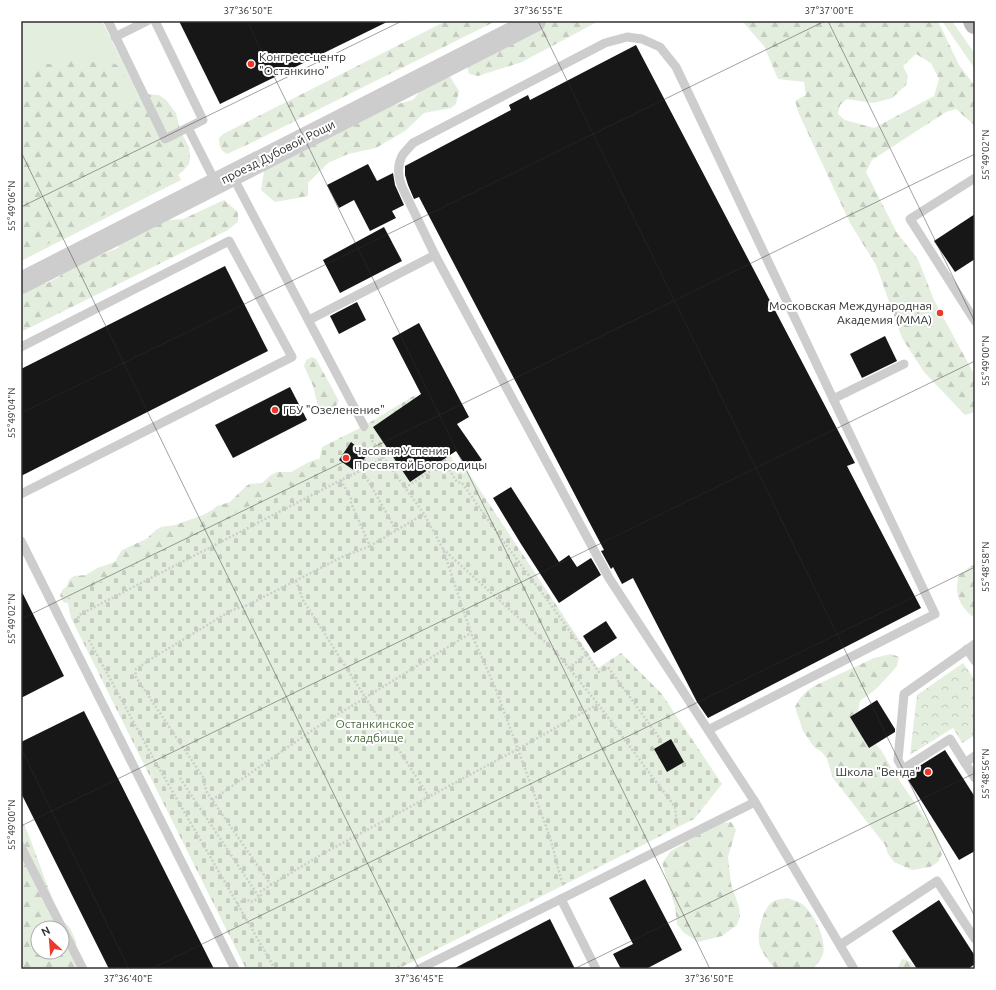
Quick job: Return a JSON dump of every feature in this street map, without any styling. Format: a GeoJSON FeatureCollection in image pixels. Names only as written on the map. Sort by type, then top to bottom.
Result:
{"type":"FeatureCollection","features":[{"type":"Feature","properties":{"kind":"street","name":"проезд Дубовой Рощи"},"geometry":{"type":"LineString","coordinates":[[21,283],[535,21]]}},
{"type":"Feature","properties":{"kind":"lane"},"geometry":{"type":"LineString","coordinates":[[108,21],[165,139],[203,120],[155,21]]}},
{"type":"Feature","properties":{"kind":"lane"},"geometry":{"type":"LineString","coordinates":[[115,37],[147,21]]}},
{"type":"Feature","properties":{"kind":"lane"},"geometry":{"type":"LineString","coordinates":[[708,730],[935,614],[676,67],[660,47],[642,39],[626,37],[605,43],[413,143],[402,156],[398,176],[435,254],[609,578],[708,730],[755,802],[854,969]]}},
{"type":"Feature","properties":{"kind":"lane"},"geometry":{"type":"LineString","coordinates":[[188,128],[224,179],[309,320],[364,426]]}},
{"type":"Feature","properties":{"kind":"lane"},"geometry":{"type":"LineString","coordinates":[[975,178],[910,219],[975,321]]}},
{"type":"Feature","properties":{"kind":"lane"},"geometry":{"type":"LineString","coordinates":[[21,347],[229,241],[292,357],[21,494]]}},
{"type":"Feature","properties":{"kind":"lane"},"geometry":{"type":"LineString","coordinates":[[309,320],[435,254]]}},
{"type":"Feature","properties":{"kind":"lane"},"geometry":{"type":"LineString","coordinates":[[833,399],[904,364]]}},
{"type":"Feature","properties":{"kind":"lane"},"geometry":{"type":"LineString","coordinates":[[21,541],[235,969]]}},
{"type":"Feature","properties":{"kind":"lane"},"geometry":{"type":"LineString","coordinates":[[975,644],[904,694],[898,760],[903,769],[950,739],[975,778]]}},
{"type":"Feature","properties":{"kind":"lane"},"geometry":{"type":"LineString","coordinates":[[967,650],[975,661]]}},
{"type":"Feature","properties":{"kind":"lane"},"geometry":{"type":"LineString","coordinates":[[965,763],[975,756]]}},
{"type":"Feature","properties":{"kind":"lane"},"geometry":{"type":"LineString","coordinates":[[419,969],[755,802]]}},
{"type":"Feature","properties":{"kind":"lane"},"geometry":{"type":"LineString","coordinates":[[21,847],[83,969]]}},
{"type":"Feature","properties":{"kind":"lane"},"geometry":{"type":"LineString","coordinates":[[840,945],[937,881],[975,939]]}},
{"type":"Feature","properties":{"kind":"lane"},"geometry":{"type":"LineString","coordinates":[[561,899],[596,969]]}},
{"type":"Feature","properties":{"kind":"path"},"geometry":{"type":"LineString","coordinates":[[364,426],[382,457],[424,514],[443,549],[471,633],[495,687],[550,837],[562,883]]}},
{"type":"Feature","properties":{"kind":"path"},"geometry":{"type":"LineString","coordinates":[[82,627],[78,620],[80,615],[362,470],[382,457]]}},
{"type":"Feature","properties":{"kind":"path"},"geometry":{"type":"LineString","coordinates":[[405,488],[444,462],[457,482],[462,483],[599,672],[608,667],[662,740]]}},
{"type":"Feature","properties":{"kind":"path"},"geometry":{"type":"LineString","coordinates":[[358,467],[362,470],[396,530]]}},
{"type":"Feature","properties":{"kind":"path"},"geometry":{"type":"LineString","coordinates":[[341,480],[351,499],[351,503],[370,546]]}},
{"type":"Feature","properties":{"kind":"path"},"geometry":{"type":"LineString","coordinates":[[271,885],[206,791],[204,777],[135,676],[136,669],[232,610],[248,605],[344,556],[370,546],[424,514]]}},
{"type":"Feature","properties":{"kind":"path"},"geometry":{"type":"LineString","coordinates":[[443,549],[555,651],[598,704],[675,807],[678,824]]}},
{"type":"Feature","properties":{"kind":"path"},"geometry":{"type":"LineString","coordinates":[[296,581],[304,600],[429,796]]}},
{"type":"Feature","properties":{"kind":"path"},"geometry":{"type":"LineString","coordinates":[[212,800],[314,729],[471,633]]}},
{"type":"Feature","properties":{"kind":"path"},"geometry":{"type":"LineString","coordinates":[[86,634],[152,756],[275,969]]}},
{"type":"Feature","properties":{"kind":"path"},"geometry":{"type":"LineString","coordinates":[[569,668],[587,654]]}},
{"type":"Feature","properties":{"kind":"path"},"geometry":{"type":"LineString","coordinates":[[237,904],[246,899],[251,902],[260,897],[261,891],[324,853],[518,749],[598,704]]}},
{"type":"Feature","properties":{"kind":"path"},"geometry":{"type":"LineString","coordinates":[[180,778],[259,897]]}},
{"type":"Feature","properties":{"kind":"green space"},"geometry":{"type":"Polygon","coordinates":[[[21,21],[102,21],[181,180],[21,261],[21,21]]]}},
{"type":"Feature","properties":{"kind":"green space"},"geometry":{"type":"Polygon","coordinates":[[[446,21],[496,21],[227,154],[220,148],[219,138],[223,134],[446,21]]]}},
{"type":"Feature","properties":{"kind":"green space"},"geometry":{"type":"Polygon","coordinates":[[[551,21],[599,21],[522,62],[478,76],[469,74],[467,65],[481,55],[551,21]]]}},
{"type":"Feature","properties":{"kind":"green space"},"geometry":{"type":"Polygon","coordinates":[[[742,21],[938,21],[959,65],[975,86],[975,126],[956,109],[946,112],[872,160],[866,172],[897,233],[918,259],[934,300],[975,376],[975,412],[965,415],[924,372],[902,338],[876,265],[850,223],[799,114],[795,101],[806,95],[804,82],[778,79],[764,46],[742,21]],[[916,54],[903,66],[908,76],[906,85],[892,98],[874,103],[847,99],[840,105],[838,114],[845,120],[874,128],[934,96],[939,79],[931,63],[916,54]]]}},
{"type":"Feature","properties":{"kind":"green space"},"geometry":{"type":"Polygon","coordinates":[[[942,21],[952,21],[975,54],[975,69],[942,21]]]}},
{"type":"Feature","properties":{"kind":"green space"},"geometry":{"type":"Polygon","coordinates":[[[78,60],[112,63],[120,68],[125,80],[117,90],[117,99],[128,101],[149,94],[159,95],[167,101],[176,113],[180,130],[189,147],[189,164],[182,172],[162,185],[21,258],[21,74],[24,74],[39,63],[57,65],[78,60]]]}},
{"type":"Feature","properties":{"kind":"green space"},"geometry":{"type":"Polygon","coordinates":[[[449,75],[459,91],[456,104],[451,108],[424,113],[405,131],[376,148],[348,154],[328,163],[308,183],[308,196],[275,202],[261,190],[265,165],[370,111],[413,100],[420,91],[449,75]]]}},
{"type":"Feature","properties":{"kind":"green space"},"geometry":{"type":"Polygon","coordinates":[[[224,200],[238,212],[238,222],[226,231],[21,332],[21,294],[24,289],[35,283],[47,283],[59,277],[68,268],[118,248],[122,234],[158,219],[183,219],[224,200]]]}},
{"type":"Feature","properties":{"kind":"green space"},"geometry":{"type":"Polygon","coordinates":[[[312,357],[316,359],[339,401],[334,409],[326,413],[319,410],[313,386],[304,366],[306,360],[312,357]]]}},
{"type":"Feature","properties":{"kind":"green space","name":"Останкинское кладбище"},"geometry":{"type":"Polygon","coordinates":[[[415,395],[457,467],[462,463],[598,668],[621,653],[661,693],[722,784],[694,819],[398,969],[246,969],[71,618],[67,599],[317,471],[322,447],[364,426],[415,395]]]}},
{"type":"Feature","properties":{"kind":"green space"},"geometry":{"type":"Polygon","coordinates":[[[317,459],[323,461],[325,467],[73,601],[67,603],[63,602],[60,596],[62,590],[74,576],[86,575],[97,568],[115,562],[122,550],[146,539],[161,527],[175,525],[203,515],[217,506],[230,502],[249,484],[262,483],[277,472],[291,472],[317,459]]]}},
{"type":"Feature","properties":{"kind":"green space"},"geometry":{"type":"Polygon","coordinates":[[[975,564],[975,618],[962,605],[958,597],[957,589],[958,576],[975,564]]]}},
{"type":"Feature","properties":{"kind":"green space"},"geometry":{"type":"Polygon","coordinates":[[[891,654],[899,657],[897,666],[876,689],[860,701],[856,722],[881,750],[895,774],[936,834],[942,854],[938,862],[930,867],[912,870],[894,862],[888,854],[885,845],[833,778],[827,759],[822,752],[814,747],[803,731],[795,707],[803,695],[814,686],[874,658],[891,654]]]}},
{"type":"Feature","properties":{"kind":"green space"},"geometry":{"type":"Polygon","coordinates":[[[963,663],[975,680],[975,735],[962,743],[953,728],[910,755],[917,695],[963,663]]]}},
{"type":"Feature","properties":{"kind":"green space"},"geometry":{"type":"Polygon","coordinates":[[[21,819],[28,833],[59,917],[62,920],[30,920],[30,960],[70,960],[70,928],[76,941],[77,956],[81,969],[21,969],[21,819]]]}},
{"type":"Feature","properties":{"kind":"green space"},"geometry":{"type":"Polygon","coordinates":[[[731,822],[736,830],[728,857],[731,884],[739,907],[740,916],[737,925],[722,936],[698,942],[683,932],[677,924],[675,907],[662,863],[671,851],[707,830],[723,823],[731,822]]]}},
{"type":"Feature","properties":{"kind":"green space"},"geometry":{"type":"Polygon","coordinates":[[[787,898],[797,901],[807,908],[815,920],[821,934],[824,948],[823,954],[819,962],[812,969],[776,969],[766,957],[760,946],[759,933],[763,915],[772,902],[787,898]]]}},
{"type":"Feature","properties":{"kind":"green space"},"geometry":{"type":"Polygon","coordinates":[[[902,959],[909,961],[917,969],[897,969],[902,959]]]}},
{"type":"Feature","properties":{"kind":"building","name":"Конгресс-центр \"Останкино\""},"geometry":{"type":"Polygon","coordinates":[[[179,21],[389,21],[220,104],[179,21]]]}},
{"type":"Feature","properties":{"kind":"building"},"geometry":{"type":"Polygon","coordinates":[[[636,45],[855,463],[847,466],[921,608],[708,718],[697,702],[633,578],[622,584],[613,567],[611,569],[601,551],[604,550],[419,197],[414,199],[405,175],[405,166],[511,110],[509,105],[528,95],[530,100],[636,45]]]}},
{"type":"Feature","properties":{"kind":"building"},"geometry":{"type":"Polygon","coordinates":[[[368,164],[377,181],[393,173],[395,185],[404,205],[392,211],[396,218],[370,231],[354,200],[339,208],[327,185],[368,164]]]}},
{"type":"Feature","properties":{"kind":"building"},"geometry":{"type":"Polygon","coordinates":[[[975,214],[975,259],[955,272],[934,241],[975,214]]]}},
{"type":"Feature","properties":{"kind":"building"},"geometry":{"type":"Polygon","coordinates":[[[384,227],[402,261],[340,293],[323,260],[384,227]]]}},
{"type":"Feature","properties":{"kind":"building"},"geometry":{"type":"Polygon","coordinates":[[[225,266],[268,351],[21,476],[21,369],[225,266]]]}},
{"type":"Feature","properties":{"kind":"building"},"geometry":{"type":"Polygon","coordinates":[[[357,302],[366,320],[339,334],[330,316],[357,302]]]}},
{"type":"Feature","properties":{"kind":"building"},"geometry":{"type":"Polygon","coordinates":[[[419,323],[469,417],[457,424],[482,460],[468,469],[456,451],[410,482],[373,427],[421,394],[392,338],[419,323]]]}},
{"type":"Feature","properties":{"kind":"building"},"geometry":{"type":"Polygon","coordinates":[[[885,336],[897,361],[862,378],[850,354],[885,336]]]}},
{"type":"Feature","properties":{"kind":"building"},"geometry":{"type":"Polygon","coordinates":[[[290,387],[307,420],[233,458],[215,425],[290,387]]]}},
{"type":"Feature","properties":{"kind":"building"},"geometry":{"type":"Polygon","coordinates":[[[351,442],[367,455],[355,471],[339,460],[351,442]]]}},
{"type":"Feature","properties":{"kind":"building"},"geometry":{"type":"Polygon","coordinates":[[[511,487],[559,562],[569,555],[577,567],[591,558],[601,575],[559,603],[493,498],[511,487]]]}},
{"type":"Feature","properties":{"kind":"building"},"geometry":{"type":"Polygon","coordinates":[[[21,590],[64,676],[21,698],[21,590]]]}},
{"type":"Feature","properties":{"kind":"building"},"geometry":{"type":"Polygon","coordinates":[[[606,621],[617,638],[594,653],[583,636],[606,621]]]}},
{"type":"Feature","properties":{"kind":"building"},"geometry":{"type":"Polygon","coordinates":[[[877,700],[895,729],[895,732],[869,748],[850,717],[877,700]]]}},
{"type":"Feature","properties":{"kind":"building"},"geometry":{"type":"Polygon","coordinates":[[[84,711],[214,969],[109,969],[21,793],[21,742],[84,711]]]}},
{"type":"Feature","properties":{"kind":"building"},"geometry":{"type":"Polygon","coordinates":[[[671,739],[684,762],[667,772],[654,749],[671,739]]]}},
{"type":"Feature","properties":{"kind":"building"},"geometry":{"type":"Polygon","coordinates":[[[945,750],[975,797],[975,851],[959,860],[905,775],[945,750]]]}},
{"type":"Feature","properties":{"kind":"building"},"geometry":{"type":"Polygon","coordinates":[[[645,879],[682,950],[646,969],[621,969],[613,954],[633,944],[609,898],[645,879]]]}},
{"type":"Feature","properties":{"kind":"building"},"geometry":{"type":"Polygon","coordinates":[[[939,900],[975,956],[975,964],[968,969],[917,969],[892,931],[939,900]]]}},
{"type":"Feature","properties":{"kind":"building"},"geometry":{"type":"Polygon","coordinates":[[[550,919],[575,969],[453,969],[550,919]]]}},
{"type":"Feature","properties":{"kind":"place","name":"Конгресс-центр \"Останкино\""},"geometry":{"type":"Point","coordinates":[251,64]}},
{"type":"Feature","properties":{"kind":"place","name":"Московская Международная Академия (ММА)"},"geometry":{"type":"Point","coordinates":[940,313]}},
{"type":"Feature","properties":{"kind":"place","name":"ГБУ \"Озеленение\""},"geometry":{"type":"Point","coordinates":[275,410]}},
{"type":"Feature","properties":{"kind":"place","name":"Часовня Успения Пресвятой Богородицы"},"geometry":{"type":"Point","coordinates":[346,458]}},
{"type":"Feature","properties":{"kind":"place","name":"Школа \"Венда\""},"geometry":{"type":"Point","coordinates":[928,772]}}]}
